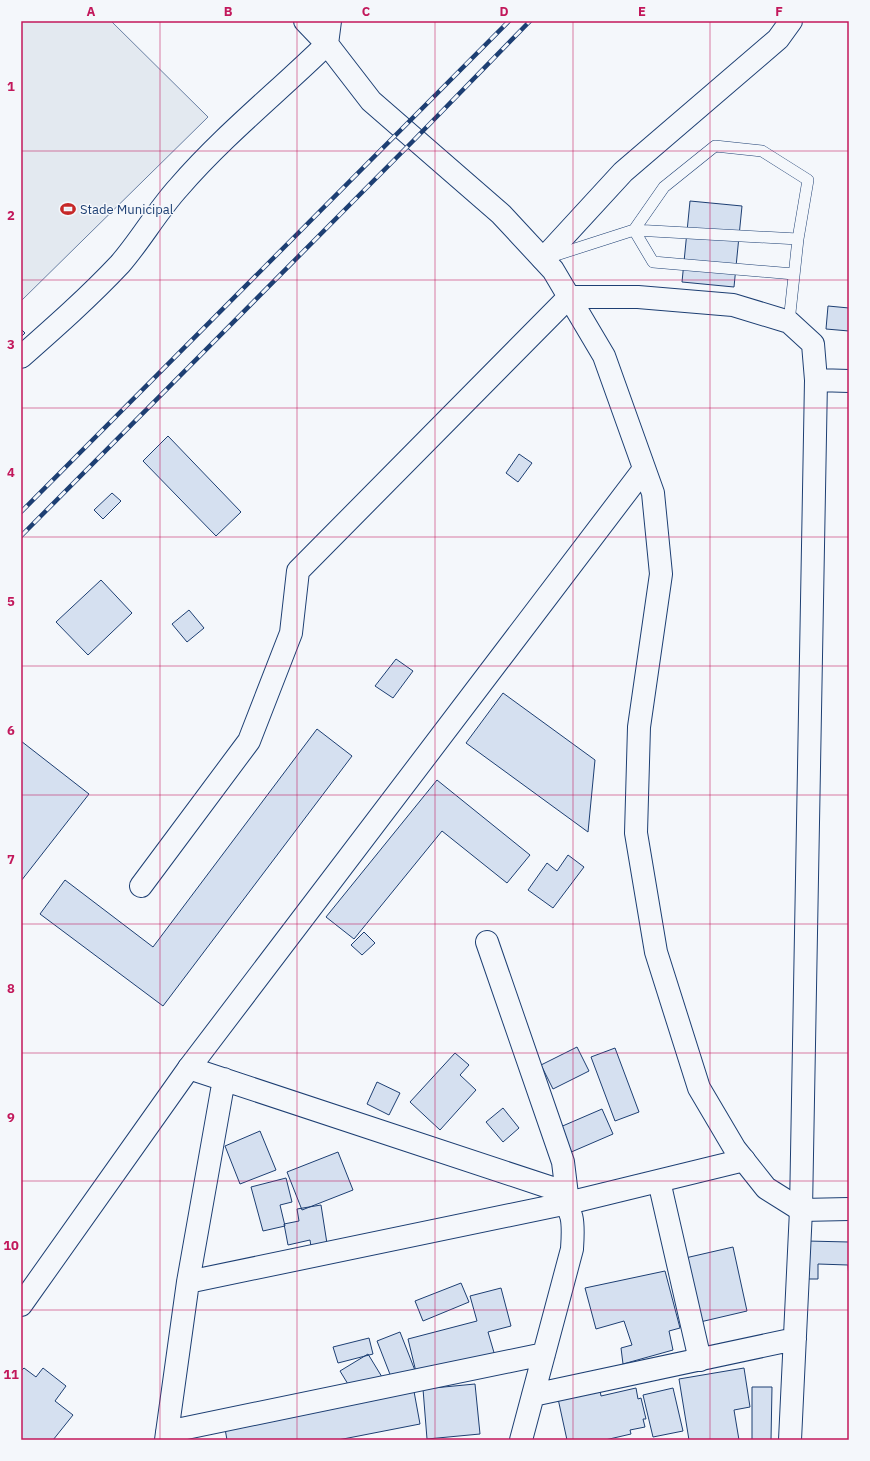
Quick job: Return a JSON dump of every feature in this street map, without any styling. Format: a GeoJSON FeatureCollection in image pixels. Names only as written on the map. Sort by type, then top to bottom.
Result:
{"type":"FeatureCollection","features":[{"type":"Feature","properties":{"kind":"street"},"geometry":{"type":"LineString","coordinates":[[305,21],[327,44],[371,100],[501,214],[553,270],[604,356],[653,493],[661,574],[639,727],[636,833],[656,952],[699,1088],[735,1149],[766,1188],[802,1210],[849,1210]]}},
{"type":"Feature","properties":{"kind":"street"},"geometry":{"type":"LineString","coordinates":[[21,357],[91,294],[121,263],[178,187],[224,139],[280,89],[327,44],[330,21]]}},
{"type":"Feature","properties":{"kind":"street"},"geometry":{"type":"LineString","coordinates":[[543,259],[623,172],[778,39],[791,21]]}},
{"type":"Feature","properties":{"kind":"street"},"geometry":{"type":"LineString","coordinates":[[141,886],[249,741],[291,633],[298,571],[569,297],[638,297],[733,305],[789,322],[813,344],[816,380],[802,1210],[790,1440]]}},
{"type":"Feature","properties":{"kind":"street"},"geometry":{"type":"LineString","coordinates":[[816,380],[849,381]]}},
{"type":"Feature","properties":{"kind":"street"},"geometry":{"type":"LineString","coordinates":[[21,1305],[190,1068],[644,469]]}},
{"type":"Feature","properties":{"kind":"street"},"geometry":{"type":"LineString","coordinates":[[487,942],[563,1162],[568,1203],[574,1224],[572,1249],[521,1440]]}},
{"type":"Feature","properties":{"kind":"street"},"geometry":{"type":"LineString","coordinates":[[190,1068],[555,1189],[568,1203]]}},
{"type":"Feature","properties":{"kind":"street"},"geometry":{"type":"LineString","coordinates":[[224,1080],[188,1282],[167,1436],[544,1354]]}},
{"type":"Feature","properties":{"kind":"street"},"geometry":{"type":"LineString","coordinates":[[188,1282],[568,1203],[744,1160]]}},
{"type":"Feature","properties":{"kind":"street"},"geometry":{"type":"LineString","coordinates":[[660,1181],[700,1360]]}},
{"type":"Feature","properties":{"kind":"street"},"geometry":{"type":"LineString","coordinates":[[533,1395],[795,1340]]}},
{"type":"Feature","properties":{"kind":"lane"},"geometry":{"type":"LineString","coordinates":[[634,230],[664,187],[715,146],[762,151],[808,180],[798,240],[789,322]]}},
{"type":"Feature","properties":{"kind":"lane"},"geometry":{"type":"LineString","coordinates":[[634,230],[653,262],[794,274]]}},
{"type":"Feature","properties":{"kind":"lane"},"geometry":{"type":"LineString","coordinates":[[543,259],[634,230],[798,240]]}},
{"type":"Feature","properties":{"kind":"shaded area","name":"Stade Municipal"},"geometry":{"type":"Polygon","coordinates":[[[21,21],[111,21],[208,117],[21,301],[21,21]]]}},
{"type":"Feature","properties":{"kind":"building"},"geometry":{"type":"Polygon","coordinates":[[[690,201],[742,206],[734,287],[682,282],[690,201]]]}},
{"type":"Feature","properties":{"kind":"building"},"geometry":{"type":"Polygon","coordinates":[[[828,306],[849,308],[849,331],[826,329],[828,306]]]}},
{"type":"Feature","properties":{"kind":"building"},"geometry":{"type":"Polygon","coordinates":[[[21,329],[25,333],[21,337],[21,329]]]}},
{"type":"Feature","properties":{"kind":"building"},"geometry":{"type":"Polygon","coordinates":[[[168,436],[241,512],[216,536],[143,461],[168,436]]]}},
{"type":"Feature","properties":{"kind":"building"},"geometry":{"type":"Polygon","coordinates":[[[519,454],[532,463],[518,482],[506,473],[519,454]]]}},
{"type":"Feature","properties":{"kind":"building"},"geometry":{"type":"Polygon","coordinates":[[[112,493],[121,501],[103,519],[94,510],[112,493]]]}},
{"type":"Feature","properties":{"kind":"building"},"geometry":{"type":"Polygon","coordinates":[[[101,580],[132,613],[88,655],[56,622],[101,580]]]}},
{"type":"Feature","properties":{"kind":"building"},"geometry":{"type":"Polygon","coordinates":[[[189,610],[204,628],[187,642],[172,624],[189,610]]]}},
{"type":"Feature","properties":{"kind":"building"},"geometry":{"type":"Polygon","coordinates":[[[396,659],[413,671],[393,698],[375,686],[396,659]]]}},
{"type":"Feature","properties":{"kind":"building"},"geometry":{"type":"Polygon","coordinates":[[[503,693],[595,760],[588,832],[466,743],[503,693]]]}},
{"type":"Feature","properties":{"kind":"building"},"geometry":{"type":"Polygon","coordinates":[[[317,729],[352,756],[163,1006],[40,914],[65,880],[153,947],[317,729]]]}},
{"type":"Feature","properties":{"kind":"building"},"geometry":{"type":"Polygon","coordinates":[[[21,741],[89,794],[21,881],[21,741]]]}},
{"type":"Feature","properties":{"kind":"building"},"geometry":{"type":"Polygon","coordinates":[[[437,780],[530,855],[507,883],[442,831],[354,939],[326,917],[437,780]]]}},
{"type":"Feature","properties":{"kind":"building"},"geometry":{"type":"Polygon","coordinates":[[[568,855],[584,867],[553,908],[528,890],[547,863],[557,871],[568,855]]]}},
{"type":"Feature","properties":{"kind":"building"},"geometry":{"type":"Polygon","coordinates":[[[364,932],[375,943],[362,955],[351,945],[364,932]]]}},
{"type":"Feature","properties":{"kind":"building"},"geometry":{"type":"Polygon","coordinates":[[[577,1047],[589,1071],[553,1089],[541,1065],[577,1047]]]}},
{"type":"Feature","properties":{"kind":"building"},"geometry":{"type":"Polygon","coordinates":[[[615,1048],[639,1112],[615,1121],[591,1057],[615,1048]]]}},
{"type":"Feature","properties":{"kind":"building"},"geometry":{"type":"Polygon","coordinates":[[[455,1053],[469,1065],[460,1075],[476,1090],[440,1130],[410,1102],[455,1053]]]}},
{"type":"Feature","properties":{"kind":"building"},"geometry":{"type":"Polygon","coordinates":[[[377,1082],[400,1093],[389,1115],[367,1104],[377,1082]]]}},
{"type":"Feature","properties":{"kind":"building"},"geometry":{"type":"Polygon","coordinates":[[[503,1108],[519,1128],[503,1142],[486,1122],[503,1108]]]}},
{"type":"Feature","properties":{"kind":"building"},"geometry":{"type":"Polygon","coordinates":[[[602,1109],[613,1134],[562,1156],[551,1131],[602,1109]]]}},
{"type":"Feature","properties":{"kind":"building"},"geometry":{"type":"Polygon","coordinates":[[[260,1131],[276,1170],[240,1184],[225,1146],[260,1131]]]}},
{"type":"Feature","properties":{"kind":"building"},"geometry":{"type":"Polygon","coordinates":[[[338,1152],[353,1190],[302,1210],[287,1172],[338,1152]]]}},
{"type":"Feature","properties":{"kind":"building"},"geometry":{"type":"Polygon","coordinates":[[[286,1178],[292,1202],[280,1205],[285,1226],[263,1231],[251,1187],[286,1178]]]}},
{"type":"Feature","properties":{"kind":"building"},"geometry":{"type":"Polygon","coordinates":[[[321,1205],[328,1250],[312,1253],[310,1240],[288,1245],[284,1224],[299,1221],[297,1209],[321,1205]]]}},
{"type":"Feature","properties":{"kind":"building"},"geometry":{"type":"Polygon","coordinates":[[[807,1241],[849,1242],[849,1278],[848,1265],[818,1264],[818,1279],[806,1279],[807,1241]]]}},
{"type":"Feature","properties":{"kind":"building"},"geometry":{"type":"Polygon","coordinates":[[[733,1247],[747,1311],[683,1326],[668,1262],[733,1247]]]}},
{"type":"Feature","properties":{"kind":"building"},"geometry":{"type":"Polygon","coordinates":[[[665,1271],[680,1328],[669,1331],[673,1350],[623,1364],[621,1348],[632,1345],[624,1321],[596,1329],[585,1288],[665,1271]]]}},
{"type":"Feature","properties":{"kind":"building"},"geometry":{"type":"Polygon","coordinates":[[[461,1283],[469,1302],[423,1321],[415,1301],[461,1283]]]}},
{"type":"Feature","properties":{"kind":"building"},"geometry":{"type":"Polygon","coordinates":[[[501,1288],[511,1326],[488,1332],[495,1356],[417,1376],[408,1339],[477,1321],[470,1296],[501,1288]]]}},
{"type":"Feature","properties":{"kind":"building"},"geometry":{"type":"Polygon","coordinates":[[[400,1332],[416,1373],[393,1382],[377,1341],[400,1332]]]}},
{"type":"Feature","properties":{"kind":"building"},"geometry":{"type":"Polygon","coordinates":[[[369,1338],[373,1354],[338,1363],[333,1347],[369,1338]]]}},
{"type":"Feature","properties":{"kind":"building"},"geometry":{"type":"Polygon","coordinates":[[[368,1354],[382,1377],[354,1394],[340,1371],[368,1354]]]}},
{"type":"Feature","properties":{"kind":"building"},"geometry":{"type":"Polygon","coordinates":[[[24,1368],[36,1377],[43,1368],[66,1386],[55,1401],[73,1415],[53,1440],[21,1440],[21,1371],[24,1368]]]}},
{"type":"Feature","properties":{"kind":"building"},"geometry":{"type":"Polygon","coordinates":[[[744,1368],[750,1407],[734,1410],[739,1440],[689,1440],[679,1379],[744,1368]]]}},
{"type":"Feature","properties":{"kind":"building"},"geometry":{"type":"Polygon","coordinates":[[[475,1384],[480,1434],[427,1439],[423,1389],[475,1384]]]}},
{"type":"Feature","properties":{"kind":"building"},"geometry":{"type":"Polygon","coordinates":[[[599,1385],[601,1396],[636,1388],[638,1399],[641,1398],[646,1419],[643,1419],[645,1427],[630,1430],[631,1434],[605,1440],[567,1440],[557,1394],[599,1385]]]}},
{"type":"Feature","properties":{"kind":"building"},"geometry":{"type":"Polygon","coordinates":[[[413,1386],[420,1424],[338,1440],[227,1440],[224,1423],[413,1386]]]}},
{"type":"Feature","properties":{"kind":"building"},"geometry":{"type":"Polygon","coordinates":[[[752,1387],[772,1387],[771,1440],[752,1440],[752,1387]]]}},
{"type":"Feature","properties":{"kind":"building"},"geometry":{"type":"Polygon","coordinates":[[[673,1388],[683,1431],[653,1437],[643,1395],[673,1388]]]}},
{"type":"Feature","properties":{"kind":"railway"},"geometry":{"type":"LineString","coordinates":[[21,512],[509,21]]}},
{"type":"Feature","properties":{"kind":"railway"},"geometry":{"type":"LineString","coordinates":[[21,536],[530,21]]}},
{"type":"Feature","properties":{"kind":"place","name":"Stade Municipal"},"geometry":{"type":"Point","coordinates":[68,209]}}]}
